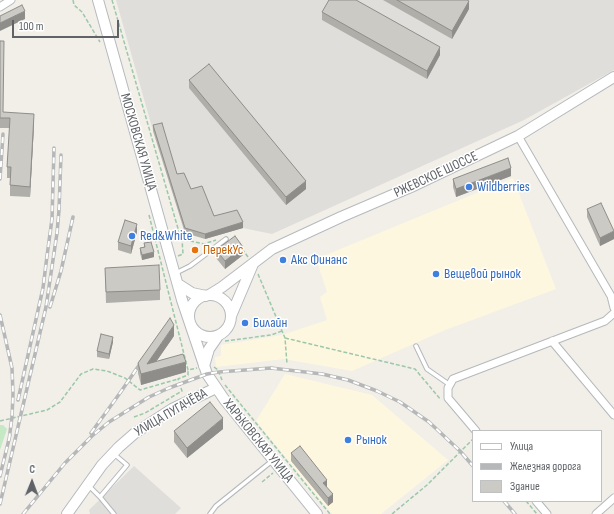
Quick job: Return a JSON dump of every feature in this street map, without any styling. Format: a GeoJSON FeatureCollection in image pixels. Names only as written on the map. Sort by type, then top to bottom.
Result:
{"type":"FeatureCollection","features":[{"type":"Feature","properties":{"kind":"main road","name":"МОСКОВСКАЯ УЛИЦА"},"geometry":{"type":"LineString","coordinates":[[98,0],[190,323]]}},
{"type":"Feature","properties":{"kind":"main road","name":"РЖЕВСКОЕ ШОССЕ"},"geometry":{"type":"LineString","coordinates":[[208,295],[222,287],[272,249],[411,187],[518,136],[614,77]]}},
{"type":"Feature","properties":{"kind":"main road"},"geometry":{"type":"LineString","coordinates":[[208,364],[210,349],[218,336],[228,328],[231,316],[253,263]]}},
{"type":"Feature","properties":{"kind":"main road"},"geometry":{"type":"LineString","coordinates":[[178,284],[192,293],[214,296],[225,301],[228,305],[231,316]]}},
{"type":"Feature","properties":{"kind":"main road"},"geometry":{"type":"LineString","coordinates":[[208,295],[197,300],[194,304],[190,313],[190,323],[201,335],[212,337],[218,336]]}},
{"type":"Feature","properties":{"kind":"main road","name":"ХАРЬКОВСКАЯ УЛИЦА"},"geometry":{"type":"LineString","coordinates":[[190,323],[208,364],[207,374],[216,388],[317,514]]}},
{"type":"Feature","properties":{"kind":"main road","name":"УЛИЦА ПУГАЧЁВА"},"geometry":{"type":"LineString","coordinates":[[67,514],[102,465],[135,433],[172,409],[216,388]]}},
{"type":"Feature","properties":{"kind":"street"},"geometry":{"type":"LineString","coordinates":[[0,7],[11,0]]}},
{"type":"Feature","properties":{"kind":"street"},"geometry":{"type":"LineString","coordinates":[[518,136],[611,296],[614,308]]}},
{"type":"Feature","properties":{"kind":"street"},"geometry":{"type":"LineString","coordinates":[[475,430],[448,398],[448,388],[452,382],[605,321],[614,313]]}},
{"type":"Feature","properties":{"kind":"street"},"geometry":{"type":"LineString","coordinates":[[552,341],[614,415]]}},
{"type":"Feature","properties":{"kind":"street"},"geometry":{"type":"LineString","coordinates":[[596,514],[614,498]]}},
{"type":"Feature","properties":{"kind":"street"},"geometry":{"type":"LineString","coordinates":[[537,502],[547,514]]}},
{"type":"Feature","properties":{"kind":"lane"},"geometry":{"type":"LineString","coordinates":[[175,273],[190,266],[226,239]]}},
{"type":"Feature","properties":{"kind":"lane"},"geometry":{"type":"LineString","coordinates":[[416,346],[427,369],[452,382]]}},
{"type":"Feature","properties":{"kind":"lane"},"geometry":{"type":"LineString","coordinates":[[100,497],[127,465],[113,453]]}},
{"type":"Feature","properties":{"kind":"lane"},"geometry":{"type":"LineString","coordinates":[[210,514],[216,506],[273,461]]}},
{"type":"Feature","properties":{"kind":"lane"},"geometry":{"type":"LineString","coordinates":[[88,485],[114,514]]}},
{"type":"Feature","properties":{"kind":"path"},"geometry":{"type":"LineString","coordinates":[[112,0],[182,239],[204,244],[220,238]]}},
{"type":"Feature","properties":{"kind":"path"},"geometry":{"type":"LineString","coordinates":[[239,246],[253,263],[285,338],[287,364]]}},
{"type":"Feature","properties":{"kind":"path"},"geometry":{"type":"LineString","coordinates":[[285,338],[415,369],[444,403]]}},
{"type":"Feature","properties":{"kind":"path"},"geometry":{"type":"LineString","coordinates":[[208,364],[218,370],[222,381],[330,514]]}},
{"type":"Feature","properties":{"kind":"path"},"geometry":{"type":"LineString","coordinates":[[0,420],[47,410],[60,402],[81,374],[93,369],[107,371],[125,378],[140,390],[188,375],[188,370]]}},
{"type":"Feature","properties":{"kind":"path"},"geometry":{"type":"LineString","coordinates":[[134,417],[145,413],[182,391],[178,379]]}},
{"type":"Feature","properties":{"kind":"path"},"geometry":{"type":"LineString","coordinates":[[392,514],[427,486],[472,440]]}},
{"type":"Feature","properties":{"kind":"shaded area"},"geometry":{"type":"Polygon","coordinates":[[[116,0],[614,0],[614,70],[524,120],[272,234],[243,228],[237,216],[214,221],[177,179],[153,131],[116,0]]]}},
{"type":"Feature","properties":{"kind":"shaded area","name":"Вещевой рынок"},"geometry":{"type":"Polygon","coordinates":[[[513,178],[556,289],[445,330],[352,371],[284,359],[216,367],[215,357],[221,356],[221,345],[282,335],[327,320],[320,297],[327,292],[316,259],[513,178]]]}},
{"type":"Feature","properties":{"kind":"shaded area","name":"Рынок"},"geometry":{"type":"Polygon","coordinates":[[[285,374],[372,395],[448,460],[381,514],[332,514],[256,421],[285,374]]]}},
{"type":"Feature","properties":{"kind":"shaded area"},"geometry":{"type":"Polygon","coordinates":[[[134,466],[181,508],[175,514],[90,514],[89,510],[134,466]]]}},
{"type":"Feature","properties":{"kind":"green space"},"geometry":{"type":"Polygon","coordinates":[[[0,425],[3,425],[7,429],[0,450],[0,425]]]}},
{"type":"Feature","properties":{"kind":"building"},"geometry":{"type":"Polygon","coordinates":[[[329,0],[356,0],[440,47],[427,71],[322,12],[329,0]]]}},
{"type":"Feature","properties":{"kind":"building"},"geometry":{"type":"Polygon","coordinates":[[[397,0],[467,0],[469,1],[452,31],[397,0]]]}},
{"type":"Feature","properties":{"kind":"building"},"geometry":{"type":"Polygon","coordinates":[[[22,5],[25,11],[0,23],[0,16],[22,5]]]}},
{"type":"Feature","properties":{"kind":"building"},"geometry":{"type":"Polygon","coordinates":[[[0,41],[4,41],[3,112],[34,114],[30,187],[10,185],[11,167],[7,167],[10,118],[0,118],[0,41]]]}},
{"type":"Feature","properties":{"kind":"building"},"geometry":{"type":"Polygon","coordinates":[[[209,64],[306,181],[286,197],[189,80],[209,64]]]}},
{"type":"Feature","properties":{"kind":"building"},"geometry":{"type":"Polygon","coordinates":[[[162,123],[177,174],[184,173],[191,189],[202,186],[214,216],[237,210],[243,222],[205,234],[185,228],[153,125],[162,123]]]}},
{"type":"Feature","properties":{"kind":"building"},"geometry":{"type":"Polygon","coordinates":[[[508,158],[511,168],[456,189],[453,179],[508,158]]]}},
{"type":"Feature","properties":{"kind":"building"},"geometry":{"type":"Polygon","coordinates":[[[601,203],[614,231],[600,238],[587,209],[601,203]]]}},
{"type":"Feature","properties":{"kind":"building"},"geometry":{"type":"Polygon","coordinates":[[[125,220],[137,224],[131,246],[118,242],[125,220]]]}},
{"type":"Feature","properties":{"kind":"building"},"geometry":{"type":"Polygon","coordinates":[[[235,236],[243,247],[225,261],[216,250],[235,236]]]}},
{"type":"Feature","properties":{"kind":"building"},"geometry":{"type":"Polygon","coordinates":[[[151,242],[154,252],[142,255],[140,248],[145,247],[144,243],[151,242]]]}},
{"type":"Feature","properties":{"kind":"building"},"geometry":{"type":"Polygon","coordinates":[[[159,265],[160,290],[106,292],[105,268],[159,265]]]}},
{"type":"Feature","properties":{"kind":"building"},"geometry":{"type":"Polygon","coordinates":[[[170,318],[174,325],[147,364],[183,354],[186,362],[141,374],[138,363],[170,318]]]}},
{"type":"Feature","properties":{"kind":"building"},"geometry":{"type":"Polygon","coordinates":[[[101,334],[113,337],[109,354],[97,351],[101,334]]]}},
{"type":"Feature","properties":{"kind":"building"},"geometry":{"type":"Polygon","coordinates":[[[210,402],[223,418],[187,448],[174,431],[210,402]]]}},
{"type":"Feature","properties":{"kind":"building"},"geometry":{"type":"Polygon","coordinates":[[[300,446],[327,480],[323,483],[333,494],[328,498],[291,453],[300,446]]]}},
{"type":"Feature","properties":{"kind":"railway"},"geometry":{"type":"LineString","coordinates":[[0,179],[3,134]]}},
{"type":"Feature","properties":{"kind":"railway"},"geometry":{"type":"LineString","coordinates":[[18,400],[43,288],[52,219],[54,148]]}},
{"type":"Feature","properties":{"kind":"railway"},"geometry":{"type":"LineString","coordinates":[[0,504],[46,307],[57,233],[61,155]]}},
{"type":"Feature","properties":{"kind":"railway"},"geometry":{"type":"LineString","coordinates":[[50,307],[61,271],[73,217]]}},
{"type":"Feature","properties":{"kind":"railway"},"geometry":{"type":"LineString","coordinates":[[0,315],[12,368],[13,394],[9,440]]}},
{"type":"Feature","properties":{"kind":"railway"},"geometry":{"type":"LineString","coordinates":[[91,433],[144,358]]}},
{"type":"Feature","properties":{"kind":"railway"},"geometry":{"type":"LineString","coordinates":[[23,514],[65,463],[92,436],[109,422],[149,397],[207,374],[219,372],[271,368],[322,374],[348,380],[400,402],[429,422],[460,451],[472,465]]}},
{"type":"Feature","properties":{"kind":"railway"},"geometry":{"type":"LineString","coordinates":[[0,476],[10,435]]}},
{"type":"Feature","properties":{"kind":"railway"},"geometry":{"type":"LineString","coordinates":[[505,502],[515,514]]}},
{"type":"Feature","properties":{"kind":"place","name":"Wildberries"},"geometry":{"type":"Point","coordinates":[469,187]}},
{"type":"Feature","properties":{"kind":"place","name":"Red&White"},"geometry":{"type":"Point","coordinates":[132,236]}},
{"type":"Feature","properties":{"kind":"place","name":"ПерекУс"},"geometry":{"type":"Point","coordinates":[195,250]}},
{"type":"Feature","properties":{"kind":"place","name":"Акс Финанс"},"geometry":{"type":"Point","coordinates":[283,260]}},
{"type":"Feature","properties":{"kind":"place","name":"Вещевой рынок"},"geometry":{"type":"Point","coordinates":[436,274]}},
{"type":"Feature","properties":{"kind":"place","name":"Билайн"},"geometry":{"type":"Point","coordinates":[245,323]}},
{"type":"Feature","properties":{"kind":"place","name":"Рынок"},"geometry":{"type":"Point","coordinates":[348,440]}}]}
